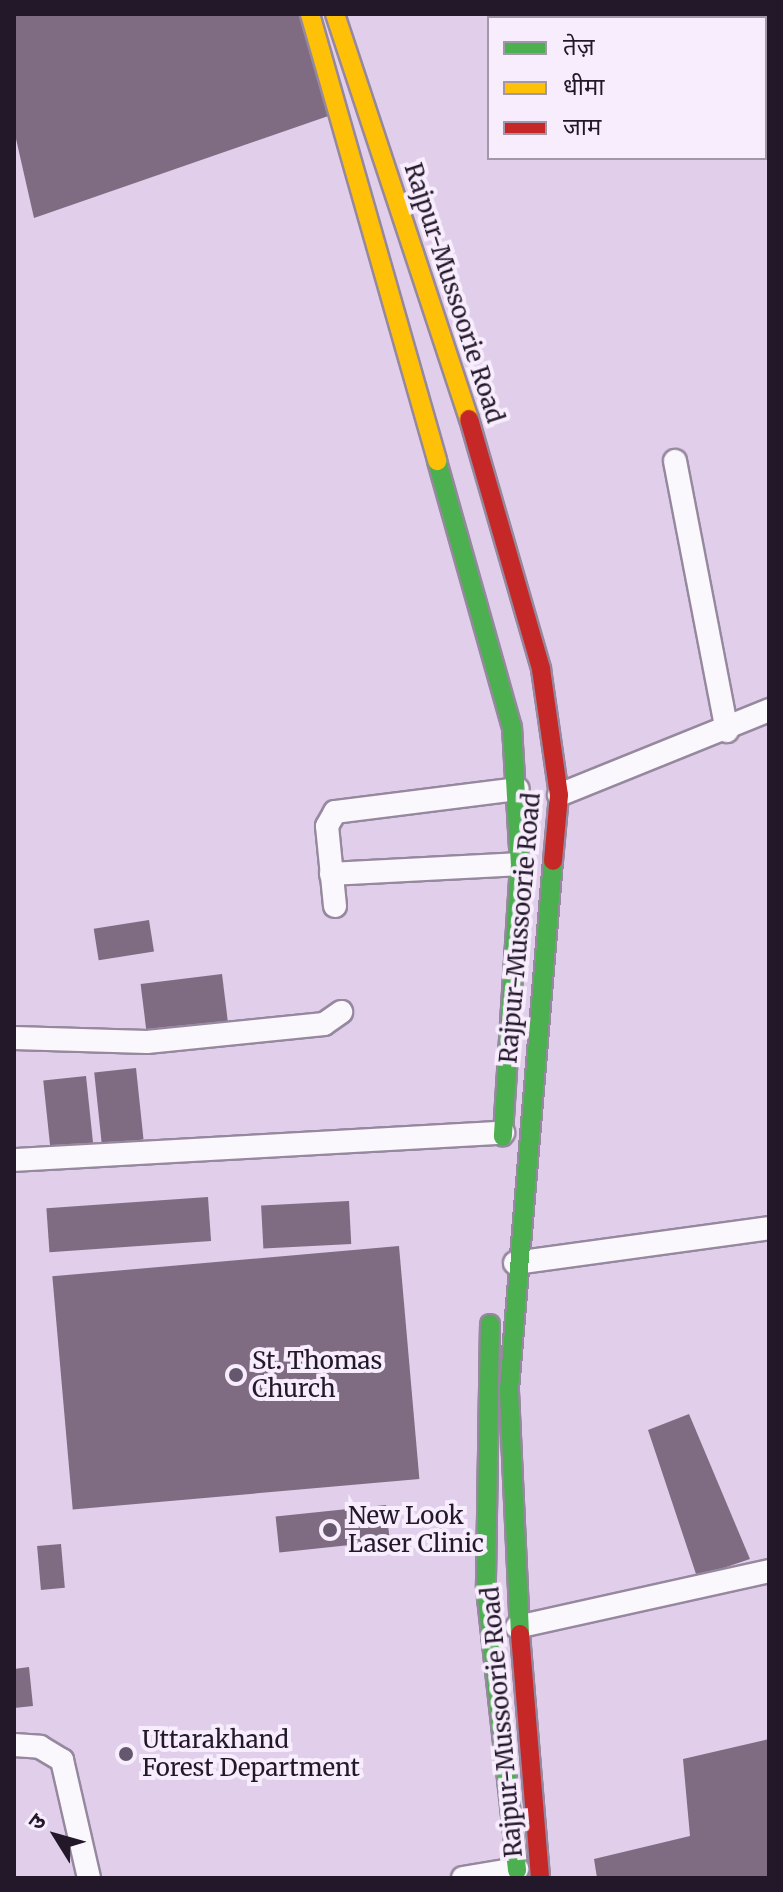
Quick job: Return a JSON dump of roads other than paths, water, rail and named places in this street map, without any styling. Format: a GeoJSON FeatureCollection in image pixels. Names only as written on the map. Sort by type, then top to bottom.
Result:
{"type":"FeatureCollection","features":[{"type":"Feature","properties":{"kind":"main road","name":"Rajpur-Mussoorie Road"},"geometry":{"type":"LineString","coordinates":[[310,14],[498,670],[518,789],[520,864],[501,1163]]}},
{"type":"Feature","properties":{"kind":"main road","name":"Rajpur-Mussoorie Road"},"geometry":{"type":"LineString","coordinates":[[335,14],[488,475],[541,669],[559,795],[501,1262],[517,1627],[540,1878]]}},
{"type":"Feature","properties":{"kind":"main road","name":"Rajpur-Mussoorie Road"},"geometry":{"type":"LineString","coordinates":[[491,1300],[486,1589],[517,1874]]}},
{"type":"Feature","properties":{"kind":"street"},"geometry":{"type":"LineString","coordinates":[[675,461],[727,731]]}},
{"type":"Feature","properties":{"kind":"street"},"geometry":{"type":"LineString","coordinates":[[559,795],[727,731],[769,710]]}},
{"type":"Feature","properties":{"kind":"street"},"geometry":{"type":"LineString","coordinates":[[335,906],[327,826],[335,812],[518,789]]}},
{"type":"Feature","properties":{"kind":"street"},"geometry":{"type":"LineString","coordinates":[[331,874],[520,864]]}},
{"type":"Feature","properties":{"kind":"street"},"geometry":{"type":"LineString","coordinates":[[14,1038],[147,1042],[324,1024],[341,1012]]}},
{"type":"Feature","properties":{"kind":"street"},"geometry":{"type":"LineString","coordinates":[[14,1160],[503,1133]]}},
{"type":"Feature","properties":{"kind":"street"},"geometry":{"type":"LineString","coordinates":[[501,1262],[769,1228]]}},
{"type":"Feature","properties":{"kind":"street"},"geometry":{"type":"LineString","coordinates":[[517,1627],[769,1571]]}},
{"type":"Feature","properties":{"kind":"street"},"geometry":{"type":"LineString","coordinates":[[14,1745],[40,1747],[62,1760],[89,1878]]}},
{"type":"Feature","properties":{"kind":"street"},"geometry":{"type":"LineString","coordinates":[[463,1878],[517,1874]]}},
{"type":"Feature","properties":{"kind":"place","name":"St. Thomas Church"},"geometry":{"type":"Point","coordinates":[236,1375]}},
{"type":"Feature","properties":{"kind":"place","name":"New Look Laser Clinic"},"geometry":{"type":"Point","coordinates":[330,1530]}},
{"type":"Feature","properties":{"kind":"place","name":"Uttarakhand Forest Department"},"geometry":{"type":"Point","coordinates":[126,1754]}}]}
